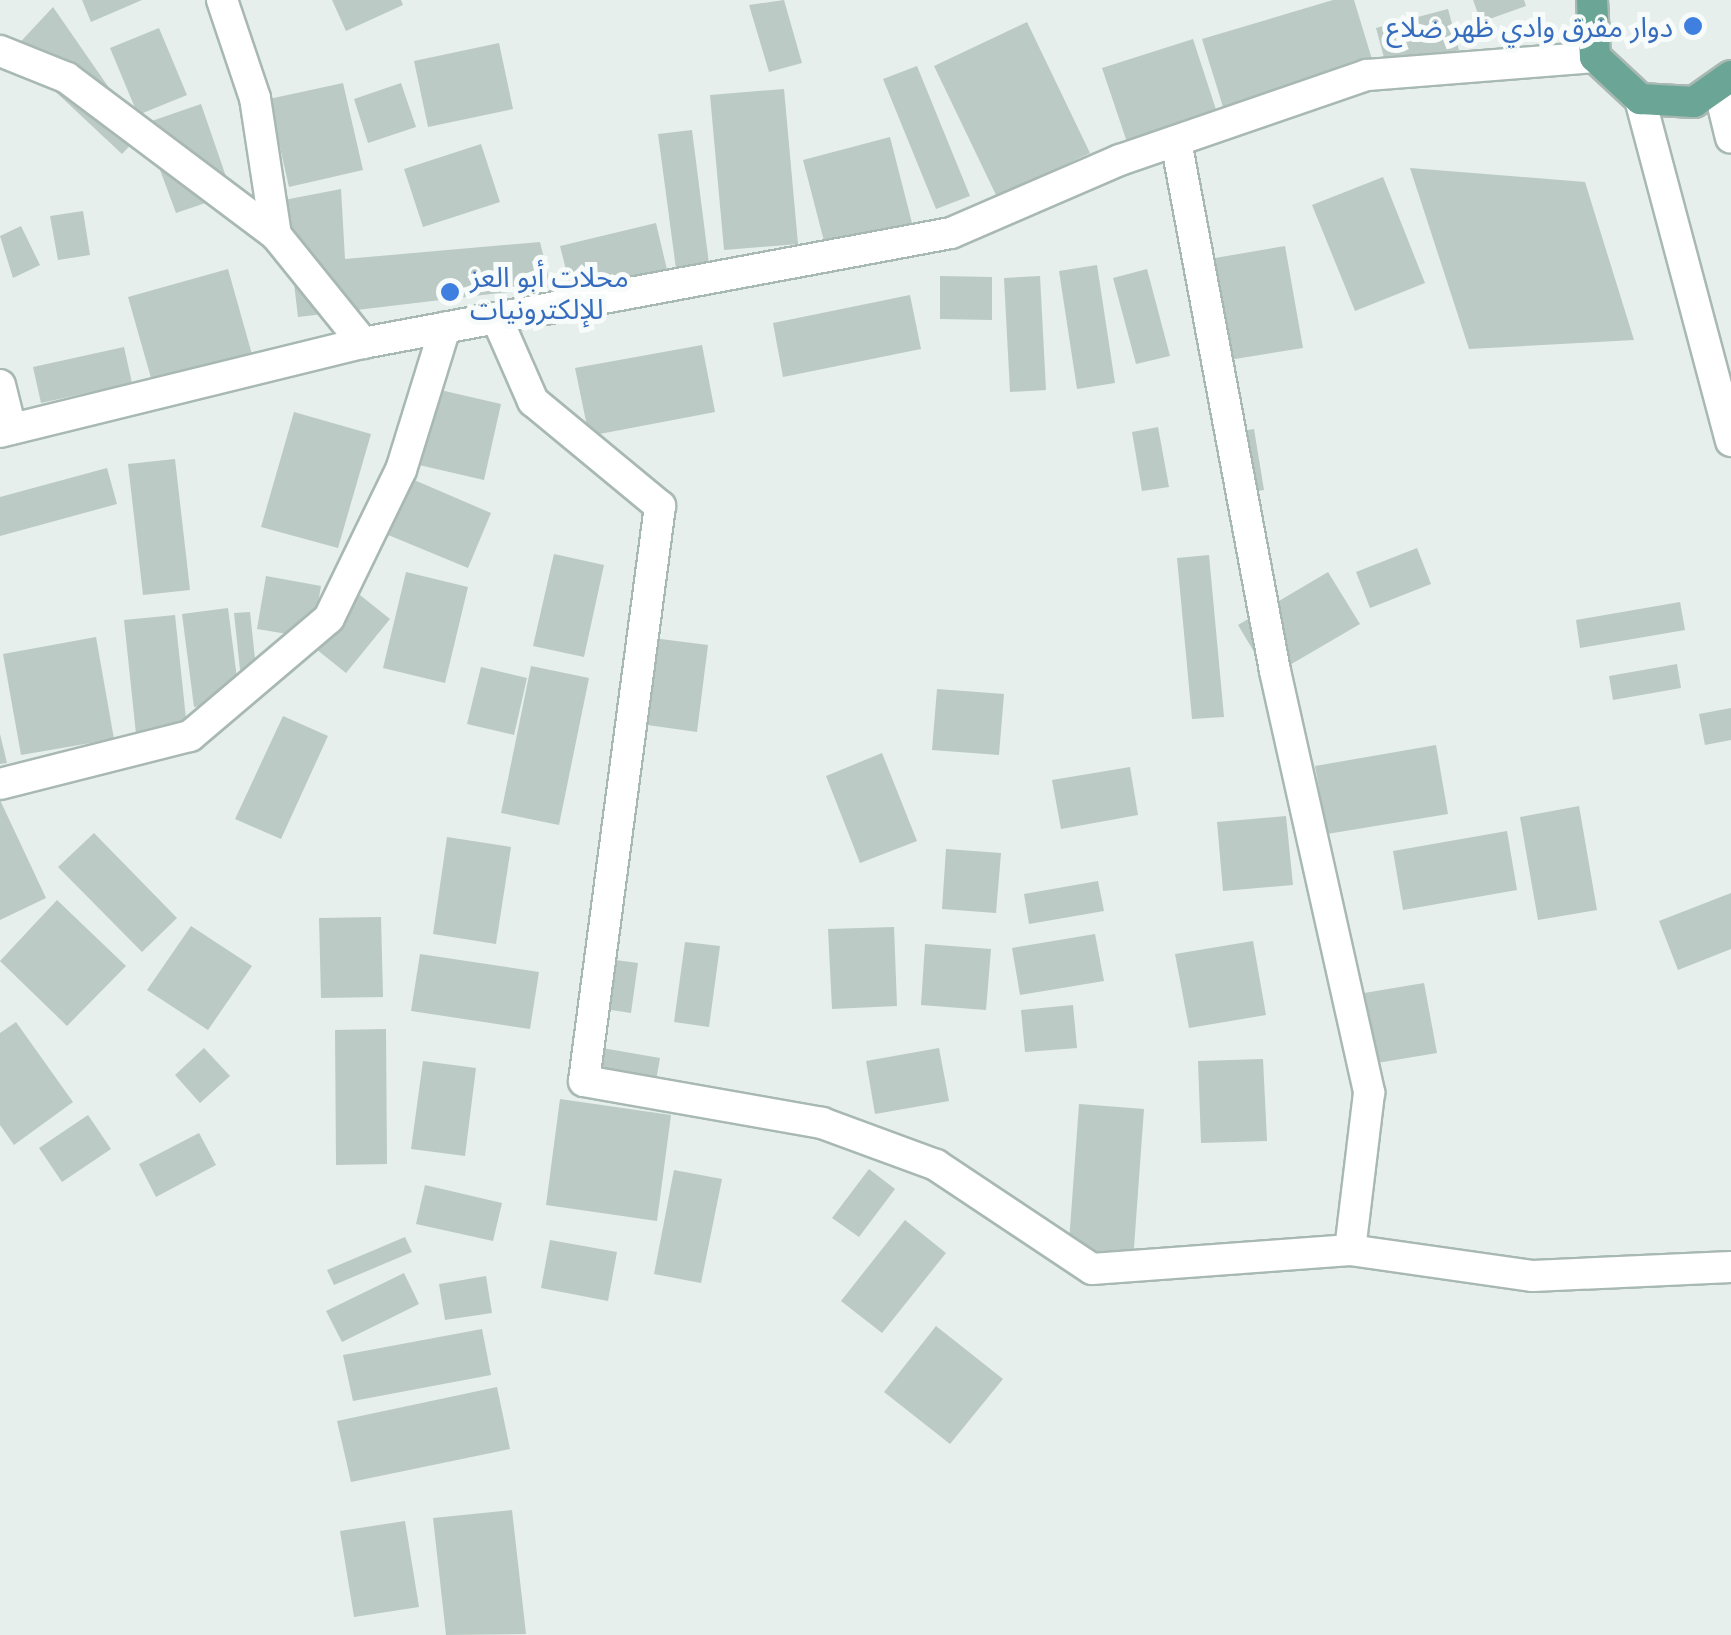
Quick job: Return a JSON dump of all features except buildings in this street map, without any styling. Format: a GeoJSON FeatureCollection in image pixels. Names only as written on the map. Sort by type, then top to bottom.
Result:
{"type":"FeatureCollection","features":[{"type":"Feature","properties":{"kind":"main road"},"geometry":{"type":"LineString","coordinates":[[1592,0],[1595,57],[1640,100],[1680,104],[1725,83]]}},
{"type":"Feature","properties":{"kind":"street"},"geometry":{"type":"LineString","coordinates":[[222,0],[254,98],[276,235]]}},
{"type":"Feature","properties":{"kind":"street"},"geometry":{"type":"LineString","coordinates":[[0,51],[67,78],[276,235],[363,343]]}},
{"type":"Feature","properties":{"kind":"street"},"geometry":{"type":"LineString","coordinates":[[0,385],[6,430],[363,343],[951,234],[1176,141],[1367,75],[1595,57]]}},
{"type":"Feature","properties":{"kind":"street"},"geometry":{"type":"LineString","coordinates":[[1725,83],[1731,138]]}},
{"type":"Feature","properties":{"kind":"street"},"geometry":{"type":"LineString","coordinates":[[1640,100],[1731,441]]}},
{"type":"Feature","properties":{"kind":"street"},"geometry":{"type":"LineString","coordinates":[[1176,141],[1276,671],[1369,1093],[1350,1250]]}},
{"type":"Feature","properties":{"kind":"street"},"geometry":{"type":"LineString","coordinates":[[497,318],[532,401],[660,506],[584,1081],[822,1123],[936,1165],[1092,1270],[1350,1250],[1532,1276],[1731,1267]]}},
{"type":"Feature","properties":{"kind":"street"},"geometry":{"type":"LineString","coordinates":[[0,784],[190,736],[329,618],[401,470],[445,328]]}},
{"type":"Feature","properties":{"kind":"place","name":"دوار مفرق وادي ظهر ضلاع"},"geometry":{"type":"Point","coordinates":[1693,26]}},
{"type":"Feature","properties":{"kind":"place","name":"محلات أبو العز للإلكترونيات"},"geometry":{"type":"Point","coordinates":[450,292]}}]}
